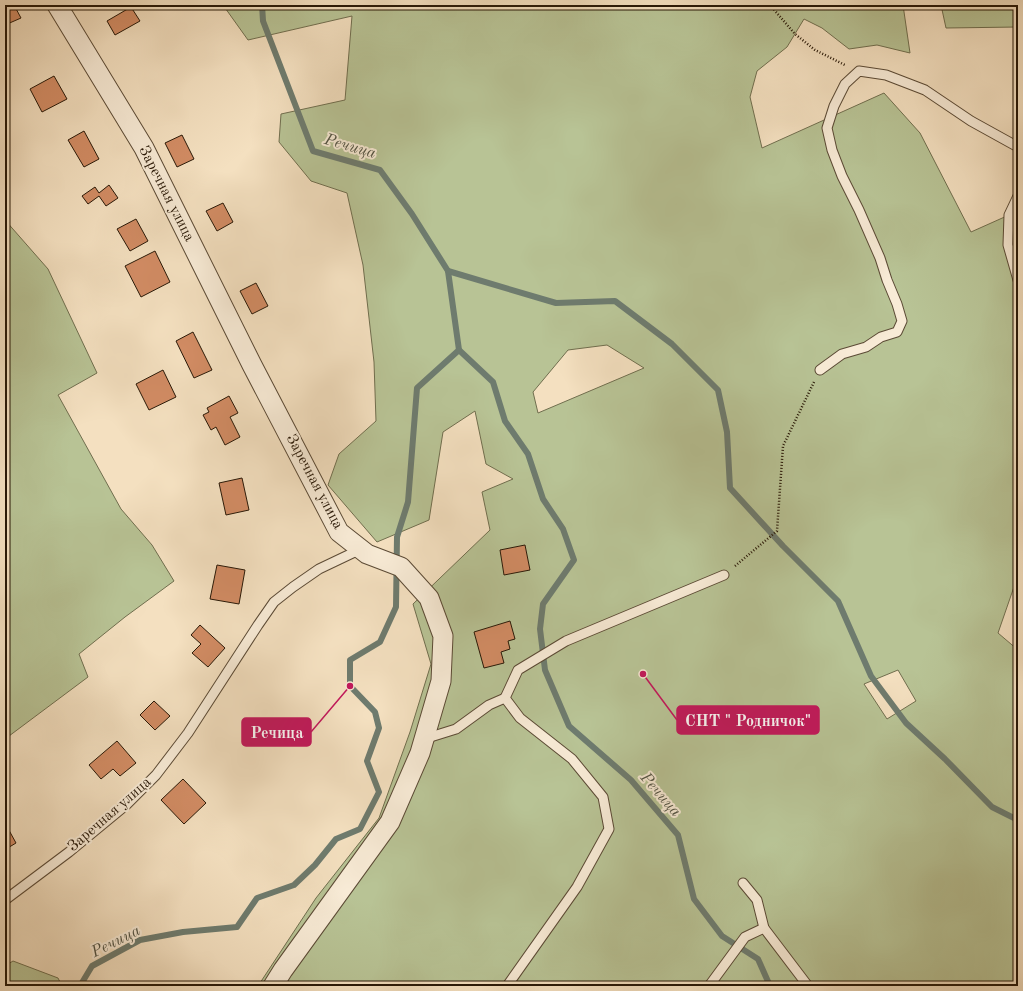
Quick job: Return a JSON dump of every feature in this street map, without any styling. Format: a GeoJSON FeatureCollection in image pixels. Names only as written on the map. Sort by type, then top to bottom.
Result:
{"type":"FeatureCollection","features":[{"type":"Feature","properties":{"kind":"street","name":"Заречная улица"},"geometry":{"type":"LineString","coordinates":[[57,5],[144,148],[252,365],[339,532],[360,549]]}},
{"type":"Feature","properties":{"kind":"street"},"geometry":{"type":"LineString","coordinates":[[273,986],[390,822],[420,753],[441,681],[443,636],[430,598],[401,567],[367,554],[360,549]]}},
{"type":"Feature","properties":{"kind":"lane"},"geometry":{"type":"LineString","coordinates":[[820,370],[842,354],[866,347],[881,337],[897,332],[902,321],[880,258],[842,176],[832,150],[827,128],[834,106],[845,84],[859,71],[886,75],[925,90],[971,121],[1018,147]]}},
{"type":"Feature","properties":{"kind":"lane"},"geometry":{"type":"LineString","coordinates":[[1018,196],[1009,215],[1008,245],[1018,280]]}},
{"type":"Feature","properties":{"kind":"lane","name":"Заречная улица"},"geometry":{"type":"LineString","coordinates":[[5,900],[126,805],[156,775],[188,733],[274,602],[319,569],[360,549]]}},
{"type":"Feature","properties":{"kind":"lane"},"geometry":{"type":"LineString","coordinates":[[424,739],[456,729],[489,705],[505,698],[518,670],[566,641],[724,575]]}},
{"type":"Feature","properties":{"kind":"lane"},"geometry":{"type":"LineString","coordinates":[[505,698],[520,718],[572,759],[603,797],[609,829],[577,887],[507,986]]}},
{"type":"Feature","properties":{"kind":"lane"},"geometry":{"type":"LineString","coordinates":[[743,883],[757,900],[764,928],[808,986]]}},
{"type":"Feature","properties":{"kind":"lane"},"geometry":{"type":"LineString","coordinates":[[708,986],[745,937],[764,928]]}},
{"type":"Feature","properties":{"kind":"path"},"geometry":{"type":"LineString","coordinates":[[770,5],[794,34],[815,50],[845,66],[859,71]]}},
{"type":"Feature","properties":{"kind":"path"},"geometry":{"type":"LineString","coordinates":[[724,575],[777,531],[783,446],[820,370]]}},
{"type":"Feature","properties":{"kind":"green space"},"geometry":{"type":"Polygon","coordinates":[[[223,5],[903,5],[910,53],[877,45],[849,49],[822,28],[804,19],[787,47],[757,71],[750,97],[762,148],[884,93],[920,133],[971,232],[1009,215],[1007,251],[1018,285],[1018,579],[998,633],[1018,650],[1018,986],[258,986],[316,898],[379,818],[410,732],[431,664],[413,604],[490,530],[482,492],[513,479],[486,464],[475,411],[443,432],[429,520],[377,542],[328,485],[339,454],[376,421],[374,362],[363,265],[347,193],[311,181],[279,142],[281,114],[345,100],[352,16],[248,40],[223,5]],[[607,345],[568,350],[533,392],[538,413],[644,368],[607,345]],[[898,670],[864,684],[887,719],[916,701],[898,670]]]}},
{"type":"Feature","properties":{"kind":"green space"},"geometry":{"type":"Polygon","coordinates":[[[941,5],[1018,5],[1018,27],[946,28],[941,5]]]}},
{"type":"Feature","properties":{"kind":"green space"},"geometry":{"type":"Polygon","coordinates":[[[5,220],[48,269],[97,373],[58,395],[121,509],[152,545],[174,581],[125,617],[79,654],[88,677],[5,739],[5,220]]]}},
{"type":"Feature","properties":{"kind":"green space"},"geometry":{"type":"Polygon","coordinates":[[[13,961],[58,978],[62,986],[5,986],[5,966],[13,961]]]}},
{"type":"Feature","properties":{"kind":"building"},"geometry":{"type":"Polygon","coordinates":[[[5,5],[14,5],[21,18],[5,25],[5,5]]]}},
{"type":"Feature","properties":{"kind":"building"},"geometry":{"type":"Polygon","coordinates":[[[131,7],[140,21],[115,35],[107,21],[131,7]]]}},
{"type":"Feature","properties":{"kind":"building"},"geometry":{"type":"Polygon","coordinates":[[[54,76],[67,99],[42,112],[30,89],[54,76]]]}},
{"type":"Feature","properties":{"kind":"building"},"geometry":{"type":"Polygon","coordinates":[[[84,131],[99,159],[84,167],[68,140],[84,131]]]}},
{"type":"Feature","properties":{"kind":"building"},"geometry":{"type":"Polygon","coordinates":[[[182,135],[194,159],[177,167],[165,143],[182,135]]]}},
{"type":"Feature","properties":{"kind":"building"},"geometry":{"type":"Polygon","coordinates":[[[109,185],[118,198],[106,206],[99,196],[88,204],[82,196],[95,187],[99,193],[109,185]]]}},
{"type":"Feature","properties":{"kind":"building"},"geometry":{"type":"Polygon","coordinates":[[[223,203],[233,222],[217,231],[206,211],[223,203]]]}},
{"type":"Feature","properties":{"kind":"building"},"geometry":{"type":"Polygon","coordinates":[[[136,219],[148,241],[130,251],[117,229],[136,219]]]}},
{"type":"Feature","properties":{"kind":"building"},"geometry":{"type":"Polygon","coordinates":[[[155,251],[170,282],[141,297],[125,266],[155,251]]]}},
{"type":"Feature","properties":{"kind":"building"},"geometry":{"type":"Polygon","coordinates":[[[256,283],[268,306],[252,314],[240,291],[256,283]]]}},
{"type":"Feature","properties":{"kind":"building"},"geometry":{"type":"Polygon","coordinates":[[[193,332],[212,370],[194,378],[176,341],[193,332]]]}},
{"type":"Feature","properties":{"kind":"building"},"geometry":{"type":"Polygon","coordinates":[[[163,370],[176,397],[149,410],[136,384],[163,370]]]}},
{"type":"Feature","properties":{"kind":"building"},"geometry":{"type":"Polygon","coordinates":[[[229,396],[238,413],[230,417],[240,437],[225,445],[216,427],[211,430],[203,415],[209,412],[207,408],[229,396]]]}},
{"type":"Feature","properties":{"kind":"building"},"geometry":{"type":"Polygon","coordinates":[[[242,478],[249,510],[226,515],[219,483],[242,478]]]}},
{"type":"Feature","properties":{"kind":"building"},"geometry":{"type":"Polygon","coordinates":[[[525,545],[530,570],[504,575],[500,550],[525,545]]]}},
{"type":"Feature","properties":{"kind":"building"},"geometry":{"type":"Polygon","coordinates":[[[217,565],[245,570],[239,604],[210,599],[217,565]]]}},
{"type":"Feature","properties":{"kind":"building"},"geometry":{"type":"Polygon","coordinates":[[[510,621],[515,639],[508,641],[510,649],[501,652],[504,663],[484,668],[474,632],[510,621]]]}},
{"type":"Feature","properties":{"kind":"building"},"geometry":{"type":"Polygon","coordinates":[[[200,625],[225,648],[208,667],[192,653],[201,644],[191,635],[200,625]]]}},
{"type":"Feature","properties":{"kind":"building"},"geometry":{"type":"Polygon","coordinates":[[[154,701],[170,716],[155,730],[140,715],[154,701]]]}},
{"type":"Feature","properties":{"kind":"building"},"geometry":{"type":"Polygon","coordinates":[[[117,741],[136,763],[120,776],[113,769],[101,779],[89,765],[117,741]]]}},
{"type":"Feature","properties":{"kind":"building"},"geometry":{"type":"Polygon","coordinates":[[[183,779],[206,803],[184,824],[161,800],[183,779]]]}},
{"type":"Feature","properties":{"kind":"building"},"geometry":{"type":"Polygon","coordinates":[[[5,823],[16,843],[6,849],[5,847],[5,823]]]}},
{"type":"Feature","properties":{"kind":"waterway","name":"Речица"},"geometry":{"type":"LineString","coordinates":[[262,5],[263,21],[313,151],[380,170],[412,214],[448,271],[459,350],[493,382],[505,421],[528,454],[543,499],[563,529],[574,560],[543,604],[540,629],[545,670],[569,726],[631,780],[678,835],[694,899],[722,936],[758,959],[770,986]]}},
{"type":"Feature","properties":{"kind":"waterway"},"geometry":{"type":"LineString","coordinates":[[448,271],[556,303],[615,301],[672,344],[718,390],[727,432],[730,488],[783,546],[838,601],[871,676],[906,723],[945,759],[992,807],[1018,820]]}},
{"type":"Feature","properties":{"kind":"waterway","name":"Речица"},"geometry":{"type":"LineString","coordinates":[[80,986],[92,966],[140,940],[183,932],[237,927],[257,898],[294,885],[315,865],[336,839],[360,829],[379,792],[367,761],[379,728],[375,712],[350,686],[350,660],[380,642],[396,607],[397,537],[408,502],[417,388],[459,350]]}},
{"type":"Feature","properties":{"kind":"place","name":"СНТ \" Родничок\""},"geometry":{"type":"Point","coordinates":[643,674]}},
{"type":"Feature","properties":{"kind":"place","name":"Речица"},"geometry":{"type":"Point","coordinates":[350,686]}}]}
